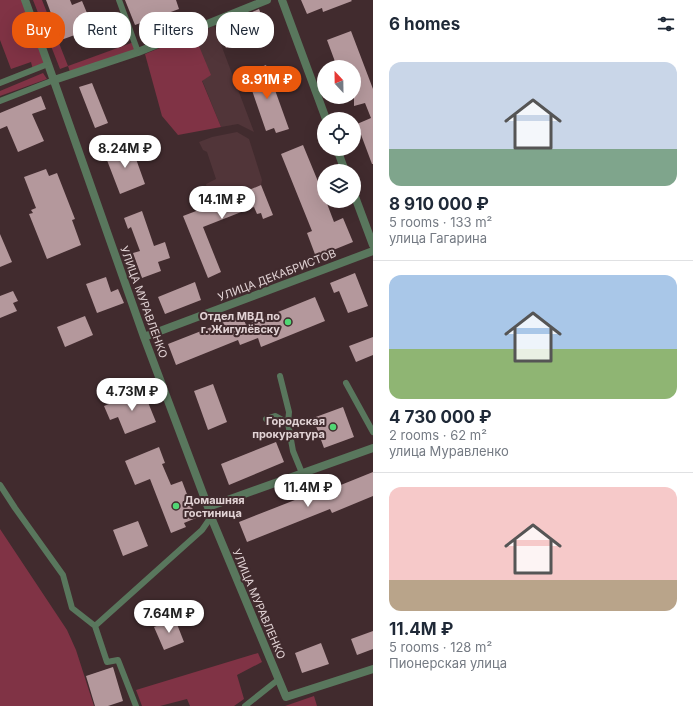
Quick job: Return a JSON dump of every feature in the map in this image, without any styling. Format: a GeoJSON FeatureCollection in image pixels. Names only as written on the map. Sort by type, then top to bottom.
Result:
{"type":"FeatureCollection","features":[{"type":"Feature","properties":{"kind":"street","name":"УЛИЦА МУРАВЛЕНКО"},"geometry":{"type":"LineString","coordinates":[[25,0],[144,337],[211,517],[286,697],[373,669]]}},
{"type":"Feature","properties":{"kind":"street"},"geometry":{"type":"LineString","coordinates":[[54,80],[138,52],[267,0]]}},
{"type":"Feature","properties":{"kind":"street"},"geometry":{"type":"LineString","coordinates":[[282,0],[323,112]]}},
{"type":"Feature","properties":{"kind":"street"},"geometry":{"type":"LineString","coordinates":[[359,208],[373,245]]}},
{"type":"Feature","properties":{"kind":"street","name":"УЛИЦА ДЕКАБРИСТОВ"},"geometry":{"type":"LineString","coordinates":[[144,337],[373,251]]}},
{"type":"Feature","properties":{"kind":"street"},"geometry":{"type":"LineString","coordinates":[[208,507],[373,448]]}},
{"type":"Feature","properties":{"kind":"lane"},"geometry":{"type":"LineString","coordinates":[[119,0],[138,52]]}},
{"type":"Feature","properties":{"kind":"lane"},"geometry":{"type":"LineString","coordinates":[[0,83],[48,64]]}},
{"type":"Feature","properties":{"kind":"lane"},"geometry":{"type":"LineString","coordinates":[[0,101],[54,80]]}},
{"type":"Feature","properties":{"kind":"lane"},"geometry":{"type":"LineString","coordinates":[[280,376],[289,412],[288,423],[293,451],[302,474]]}},
{"type":"Feature","properties":{"kind":"lane"},"geometry":{"type":"LineString","coordinates":[[346,383],[373,432]]}},
{"type":"Feature","properties":{"kind":"lane"},"geometry":{"type":"LineString","coordinates":[[266,419],[275,416],[288,423]]}},
{"type":"Feature","properties":{"kind":"lane"},"geometry":{"type":"LineString","coordinates":[[0,486],[63,575],[72,608],[95,626],[107,662],[118,660],[136,706]]}},
{"type":"Feature","properties":{"kind":"lane"},"geometry":{"type":"LineString","coordinates":[[95,626],[202,530],[211,517]]}},
{"type":"Feature","properties":{"kind":"lane"},"geometry":{"type":"LineString","coordinates":[[245,706],[279,679]]}},
{"type":"Feature","properties":{"kind":"shaded area"},"geometry":{"type":"Polygon","coordinates":[[[0,0],[25,0],[29,12],[12,12],[12,48],[42,48],[48,64],[33,70],[31,62],[11,69],[0,40],[0,0]]]}},
{"type":"Feature","properties":{"kind":"shaded area"},"geometry":{"type":"Polygon","coordinates":[[[33,0],[42,0],[47,12],[38,12],[33,0]]]}},
{"type":"Feature","properties":{"kind":"shaded area"},"geometry":{"type":"Polygon","coordinates":[[[214,26],[216,31],[216,48],[222,48],[254,132],[238,124],[221,127],[202,80],[196,48],[208,48],[208,28],[214,26]]]}},
{"type":"Feature","properties":{"kind":"shaded area"},"geometry":{"type":"Polygon","coordinates":[[[134,42],[138,52],[71,75],[68,66],[118,48],[131,48],[131,43],[134,42]]]}},
{"type":"Feature","properties":{"kind":"shaded area"},"geometry":{"type":"Polygon","coordinates":[[[52,48],[61,48],[68,66],[60,69],[52,48]]]}},
{"type":"Feature","properties":{"kind":"shaded area"},"geometry":{"type":"Polygon","coordinates":[[[160,48],[200,48],[211,75],[202,81],[221,127],[178,135],[162,116],[145,54],[160,48]]]}},
{"type":"Feature","properties":{"kind":"shaded area"},"geometry":{"type":"Polygon","coordinates":[[[43,73],[47,79],[0,96],[0,91],[43,73]]]}},
{"type":"Feature","properties":{"kind":"shaded area"},"geometry":{"type":"Polygon","coordinates":[[[237,132],[249,139],[262,180],[261,185],[227,199],[223,188],[208,195],[206,184],[216,179],[207,152],[203,150],[199,142],[212,137],[237,132]]]}},
{"type":"Feature","properties":{"kind":"shaded area"},"geometry":{"type":"Polygon","coordinates":[[[0,529],[67,630],[76,650],[94,706],[0,706],[0,529]]]}},
{"type":"Feature","properties":{"kind":"shaded area"},"geometry":{"type":"Polygon","coordinates":[[[258,653],[262,662],[237,675],[244,699],[234,706],[190,706],[187,699],[160,706],[142,706],[136,690],[258,653]]]}},
{"type":"Feature","properties":{"kind":"shaded area"},"geometry":{"type":"Polygon","coordinates":[[[314,696],[317,706],[285,706],[314,696]]]}},
{"type":"Feature","properties":{"kind":"building"},"geometry":{"type":"Polygon","coordinates":[[[46,0],[70,0],[72,5],[82,1],[87,12],[73,12],[73,36],[65,39],[65,12],[50,12],[46,0]]]}},
{"type":"Feature","properties":{"kind":"building"},"geometry":{"type":"Polygon","coordinates":[[[125,0],[176,0],[179,9],[171,12],[139,12],[139,24],[135,25],[125,0]]]}},
{"type":"Feature","properties":{"kind":"building"},"geometry":{"type":"Polygon","coordinates":[[[301,0],[352,1],[323,12],[322,8],[307,14],[301,0]]]}},
{"type":"Feature","properties":{"kind":"building"},"geometry":{"type":"Polygon","coordinates":[[[259,9],[260,12],[252,12],[259,9]]]}},
{"type":"Feature","properties":{"kind":"building"},"geometry":{"type":"Polygon","coordinates":[[[351,31],[373,89],[373,164],[361,135],[361,122],[371,118],[365,103],[354,106],[354,104],[361,104],[361,60],[334,60],[327,40],[351,31]]]}},
{"type":"Feature","properties":{"kind":"building"},"geometry":{"type":"Polygon","coordinates":[[[266,65],[289,129],[276,133],[274,128],[266,131],[246,73],[266,65]]]}},
{"type":"Feature","properties":{"kind":"building"},"geometry":{"type":"Polygon","coordinates":[[[92,83],[108,123],[95,128],[79,87],[92,83]]]}},
{"type":"Feature","properties":{"kind":"building"},"geometry":{"type":"Polygon","coordinates":[[[41,96],[46,109],[32,114],[44,141],[18,152],[7,126],[0,129],[0,113],[41,96]]]}},
{"type":"Feature","properties":{"kind":"building"},"geometry":{"type":"Polygon","coordinates":[[[131,145],[145,184],[120,194],[105,155],[131,145]]]}},
{"type":"Feature","properties":{"kind":"building"},"geometry":{"type":"Polygon","coordinates":[[[303,145],[317,179],[317,208],[329,208],[334,222],[343,218],[353,242],[316,257],[307,233],[312,231],[281,154],[303,145]]]}},
{"type":"Feature","properties":{"kind":"building"},"geometry":{"type":"Polygon","coordinates":[[[46,169],[49,176],[57,173],[75,219],[72,220],[81,245],[47,259],[29,214],[33,213],[31,210],[36,208],[24,177],[46,169]]]}},
{"type":"Feature","properties":{"kind":"building"},"geometry":{"type":"Polygon","coordinates":[[[261,185],[273,215],[263,219],[261,213],[257,214],[254,207],[203,227],[221,272],[208,278],[183,216],[212,205],[208,195],[223,188],[227,199],[261,185]]]}},
{"type":"Feature","properties":{"kind":"building"},"geometry":{"type":"Polygon","coordinates":[[[142,211],[154,246],[165,242],[170,258],[158,262],[161,271],[142,278],[133,253],[140,251],[131,227],[128,229],[124,218],[142,211]]]}},
{"type":"Feature","properties":{"kind":"building"},"geometry":{"type":"Polygon","coordinates":[[[0,234],[12,262],[0,267],[0,234]]]}},
{"type":"Feature","properties":{"kind":"building"},"geometry":{"type":"Polygon","coordinates":[[[355,273],[368,306],[348,313],[339,291],[334,293],[330,283],[355,273]]]}},
{"type":"Feature","properties":{"kind":"building"},"geometry":{"type":"Polygon","coordinates":[[[106,277],[111,292],[118,289],[124,303],[97,313],[86,284],[106,277]]]}},
{"type":"Feature","properties":{"kind":"building"},"geometry":{"type":"Polygon","coordinates":[[[195,282],[201,300],[165,314],[158,297],[195,282]]]}},
{"type":"Feature","properties":{"kind":"building"},"geometry":{"type":"Polygon","coordinates":[[[13,291],[18,301],[13,303],[17,311],[0,318],[0,296],[13,291]]]}},
{"type":"Feature","properties":{"kind":"building"},"geometry":{"type":"Polygon","coordinates":[[[315,297],[325,321],[261,347],[258,338],[240,345],[238,340],[176,365],[168,344],[242,315],[246,325],[315,297]]]}},
{"type":"Feature","properties":{"kind":"building"},"geometry":{"type":"Polygon","coordinates":[[[85,316],[93,335],[65,347],[57,327],[85,316]]]}},
{"type":"Feature","properties":{"kind":"building"},"geometry":{"type":"Polygon","coordinates":[[[373,337],[373,355],[356,362],[349,346],[373,337]]]}},
{"type":"Feature","properties":{"kind":"building"},"geometry":{"type":"Polygon","coordinates":[[[213,384],[227,422],[208,430],[194,391],[213,384]]]}},
{"type":"Feature","properties":{"kind":"building"},"geometry":{"type":"Polygon","coordinates":[[[143,390],[156,422],[125,434],[118,417],[110,420],[104,406],[143,390]]]}},
{"type":"Feature","properties":{"kind":"building","name":"Городская прокуратура"},"geometry":{"type":"Polygon","coordinates":[[[343,407],[354,437],[324,448],[313,418],[343,407]]]}},
{"type":"Feature","properties":{"kind":"building"},"geometry":{"type":"Polygon","coordinates":[[[276,442],[284,462],[229,485],[221,464],[276,442]]]}},
{"type":"Feature","properties":{"kind":"building"},"geometry":{"type":"Polygon","coordinates":[[[159,447],[165,463],[162,464],[171,485],[182,481],[196,518],[184,523],[186,527],[171,533],[150,479],[135,485],[125,461],[159,447]]]}},
{"type":"Feature","properties":{"kind":"building"},"geometry":{"type":"Polygon","coordinates":[[[373,472],[373,496],[332,513],[330,509],[247,542],[239,522],[305,496],[306,499],[373,472]]]}},
{"type":"Feature","properties":{"kind":"building"},"geometry":{"type":"Polygon","coordinates":[[[138,521],[148,546],[123,556],[113,530],[138,521]]]}},
{"type":"Feature","properties":{"kind":"building"},"geometry":{"type":"Polygon","coordinates":[[[175,619],[184,642],[164,650],[154,627],[175,619]]]}},
{"type":"Feature","properties":{"kind":"building"},"geometry":{"type":"Polygon","coordinates":[[[373,631],[373,649],[357,655],[351,639],[373,631]]]}},
{"type":"Feature","properties":{"kind":"building"},"geometry":{"type":"Polygon","coordinates":[[[321,643],[329,664],[302,673],[295,653],[321,643]]]}},
{"type":"Feature","properties":{"kind":"building"},"geometry":{"type":"Polygon","coordinates":[[[113,667],[123,701],[108,706],[95,706],[86,676],[113,667]]]}},
{"type":"Feature","properties":{"kind":"place","name":"Отдел МВД по г. Жигулёвску"},"geometry":{"type":"Point","coordinates":[288,322]}},
{"type":"Feature","properties":{"kind":"place","name":"Городская прокуратура"},"geometry":{"type":"Point","coordinates":[333,427]}},
{"type":"Feature","properties":{"kind":"place","name":"Домашняя гостиница"},"geometry":{"type":"Point","coordinates":[176,506]}}]}
